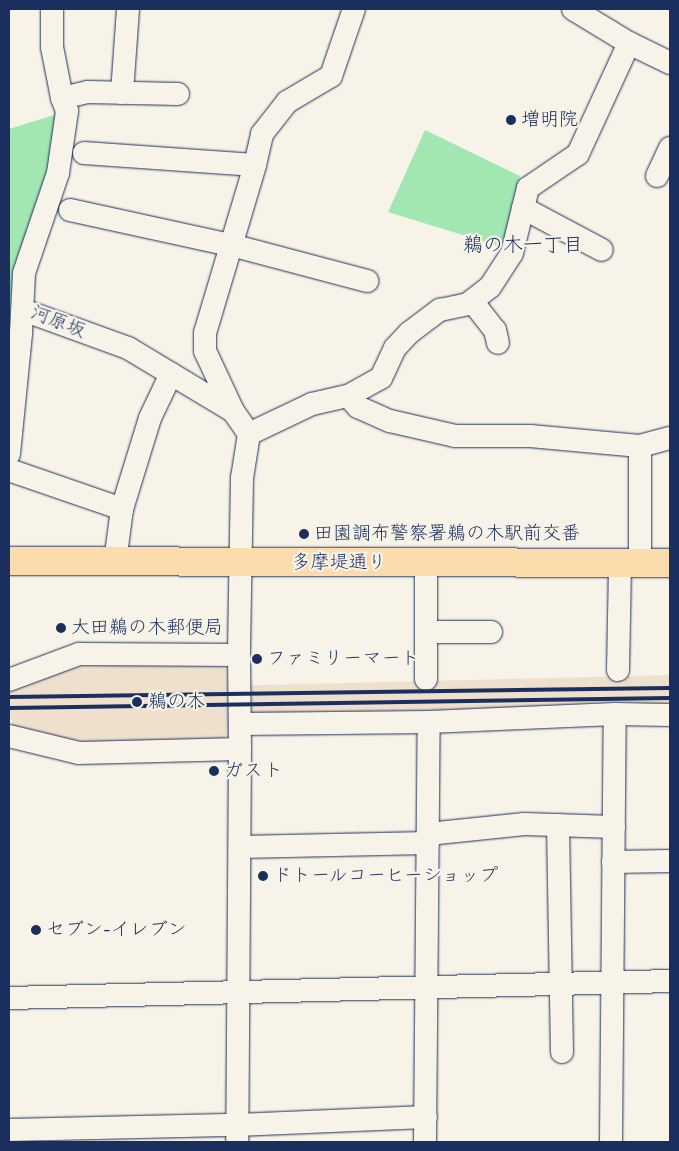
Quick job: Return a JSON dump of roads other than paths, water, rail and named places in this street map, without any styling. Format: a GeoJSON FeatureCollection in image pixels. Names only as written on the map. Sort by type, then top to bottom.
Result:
{"type":"FeatureCollection","features":[{"type":"Feature","properties":{"kind":"main road","name":"多摩堤通り"},"geometry":{"type":"LineString","coordinates":[[9,561],[670,563]]}},
{"type":"Feature","properties":{"kind":"street","name":"河原坂"},"geometry":{"type":"LineString","coordinates":[[52,9],[52,47],[62,98],[67,111],[58,173],[24,273],[22,310],[128,348],[233,411]]}},
{"type":"Feature","properties":{"kind":"street"},"geometry":{"type":"LineString","coordinates":[[122,93],[128,9]]}},
{"type":"Feature","properties":{"kind":"street"},"geometry":{"type":"LineString","coordinates":[[237,1134],[240,847],[239,655],[242,478],[250,434],[233,411],[205,351],[205,332],[255,166],[262,134],[287,102],[331,76],[354,9]]}},
{"type":"Feature","properties":{"kind":"street"},"geometry":{"type":"LineString","coordinates":[[580,10],[629,43],[670,63]]}},
{"type":"Feature","properties":{"kind":"street"},"geometry":{"type":"LineString","coordinates":[[250,434],[312,404],[348,396],[381,378],[395,348],[409,333],[440,310],[472,301],[490,287],[512,253],[528,188],[578,154],[629,43]]}},
{"type":"Feature","properties":{"kind":"street"},"geometry":{"type":"LineString","coordinates":[[62,98],[88,92],[178,94]]}},
{"type":"Feature","properties":{"kind":"street"},"geometry":{"type":"LineString","coordinates":[[657,176],[670,148]]}},
{"type":"Feature","properties":{"kind":"street"},"geometry":{"type":"LineString","coordinates":[[84,153],[255,166]]}},
{"type":"Feature","properties":{"kind":"street"},"geometry":{"type":"LineString","coordinates":[[523,208],[602,250]]}},
{"type":"Feature","properties":{"kind":"street"},"geometry":{"type":"LineString","coordinates":[[70,210],[231,245],[367,281]]}},
{"type":"Feature","properties":{"kind":"street"},"geometry":{"type":"LineString","coordinates":[[472,301],[495,330],[498,343]]}},
{"type":"Feature","properties":{"kind":"street"},"geometry":{"type":"LineString","coordinates":[[9,454],[22,310]]}},
{"type":"Feature","properties":{"kind":"street"},"geometry":{"type":"LineString","coordinates":[[115,562],[122,509],[150,418],[171,374]]}},
{"type":"Feature","properties":{"kind":"street"},"geometry":{"type":"LineString","coordinates":[[348,396],[358,407],[390,421],[455,436],[530,436],[640,446],[670,438]]}},
{"type":"Feature","properties":{"kind":"street"},"geometry":{"type":"LineString","coordinates":[[618,670],[640,446]]}},
{"type":"Feature","properties":{"kind":"street"},"geometry":{"type":"LineString","coordinates":[[9,470],[122,509]]}},
{"type":"Feature","properties":{"kind":"street"},"geometry":{"type":"LineString","coordinates":[[426,563],[428,632],[426,679]]}},
{"type":"Feature","properties":{"kind":"street"},"geometry":{"type":"LineString","coordinates":[[428,632],[490,632]]}},
{"type":"Feature","properties":{"kind":"street"},"geometry":{"type":"LineString","coordinates":[[9,680],[79,654],[239,655]]}},
{"type":"Feature","properties":{"kind":"street"},"geometry":{"type":"LineString","coordinates":[[240,724],[429,722],[615,714],[670,715]]}},
{"type":"Feature","properties":{"kind":"street"},"geometry":{"type":"LineString","coordinates":[[611,1142],[615,714]]}},
{"type":"Feature","properties":{"kind":"street"},"geometry":{"type":"LineString","coordinates":[[425,1142],[429,722]]}},
{"type":"Feature","properties":{"kind":"street"},"geometry":{"type":"LineString","coordinates":[[9,736],[79,752],[240,749]]}},
{"type":"Feature","properties":{"kind":"street"},"geometry":{"type":"LineString","coordinates":[[240,847],[428,838],[524,824],[614,827]]}},
{"type":"Feature","properties":{"kind":"street"},"geometry":{"type":"LineString","coordinates":[[558,825],[562,1052]]}},
{"type":"Feature","properties":{"kind":"street"},"geometry":{"type":"LineString","coordinates":[[613,862],[670,861]]}},
{"type":"Feature","properties":{"kind":"street"},"geometry":{"type":"LineString","coordinates":[[9,998],[612,984],[670,981]]}},
{"type":"Feature","properties":{"kind":"street"},"geometry":{"type":"LineString","coordinates":[[9,1130],[237,1134],[426,1117]]}},
{"type":"Feature","properties":{"kind":"railway"},"geometry":{"type":"LineString","coordinates":[[9,697],[670,688]]}},
{"type":"Feature","properties":{"kind":"railway"},"geometry":{"type":"LineString","coordinates":[[9,708],[670,698]]}},
{"type":"Feature","properties":{"kind":"place","name":"増明院"},"geometry":{"type":"Point","coordinates":[511,120]}},
{"type":"Feature","properties":{"kind":"place","name":"田園調布警察署鵜の木駅前交番"},"geometry":{"type":"Point","coordinates":[304,534]}},
{"type":"Feature","properties":{"kind":"place","name":"大田鵜の木郵便局"},"geometry":{"type":"Point","coordinates":[61,628]}},
{"type":"Feature","properties":{"kind":"place","name":"ファミリーマート"},"geometry":{"type":"Point","coordinates":[257,659]}},
{"type":"Feature","properties":{"kind":"place","name":"鵜の木"},"geometry":{"type":"Point","coordinates":[137,702]}},
{"type":"Feature","properties":{"kind":"place","name":"ガスト"},"geometry":{"type":"Point","coordinates":[214,771]}},
{"type":"Feature","properties":{"kind":"place","name":"ドトールコーヒーショップ"},"geometry":{"type":"Point","coordinates":[263,876]}},
{"type":"Feature","properties":{"kind":"place","name":"セブン-イレブン"},"geometry":{"type":"Point","coordinates":[36,930]}},
{"type":"Feature","properties":{"kind":"district","name":"鵜の木一丁目"},"geometry":{"type":"Point","coordinates":[523,244]}}]}
